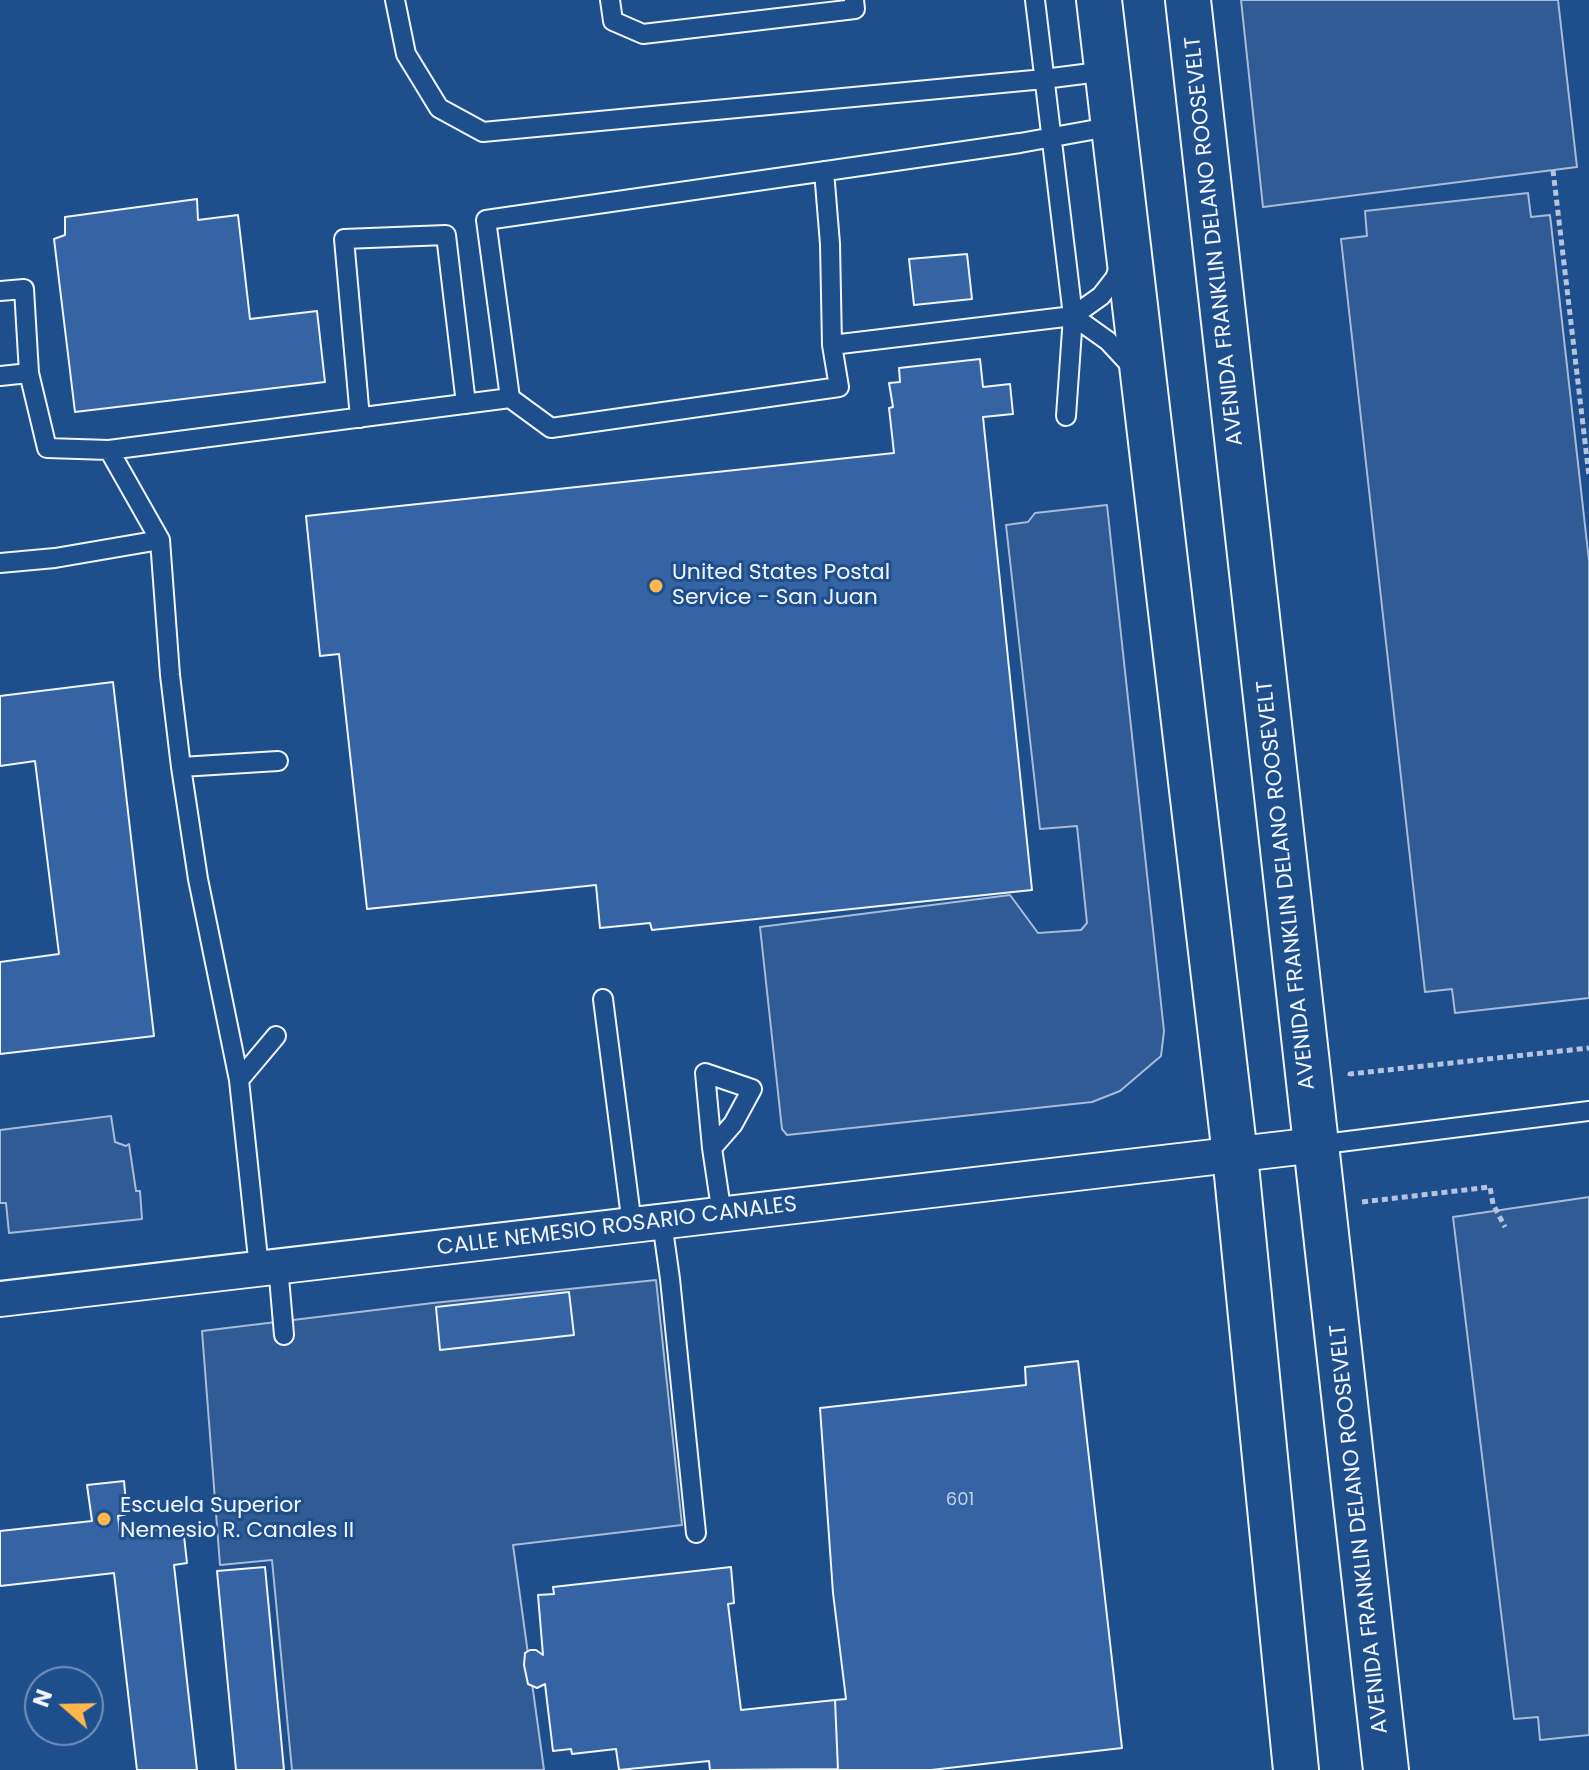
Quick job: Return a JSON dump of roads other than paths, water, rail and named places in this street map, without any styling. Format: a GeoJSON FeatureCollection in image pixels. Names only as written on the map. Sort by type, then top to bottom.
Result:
{"type":"FeatureCollection","features":[{"type":"Feature","properties":{"kind":"main road"},"geometry":{"type":"LineString","coordinates":[[1099,0],[1235,1155],[1296,1770]]}},
{"type":"Feature","properties":{"kind":"main road","name":"AVENIDA FRANKLIN DELANO ROOSEVELT"},"geometry":{"type":"LineString","coordinates":[[1188,0],[1386,1770]]}},
{"type":"Feature","properties":{"kind":"street","name":"CALLE NEMESIO ROSARIO CANALES"},"geometry":{"type":"LineString","coordinates":[[0,1299],[1316,1145]]}},
{"type":"Feature","properties":{"kind":"lane"},"geometry":{"type":"LineString","coordinates":[[395,0],[406,54],[439,108],[483,132],[1107,71]]}},
{"type":"Feature","properties":{"kind":"lane"},"geometry":{"type":"LineString","coordinates":[[610,0],[613,21],[643,34],[855,9],[854,0]]}},
{"type":"Feature","properties":{"kind":"lane"},"geometry":{"type":"LineString","coordinates":[[1035,0],[1073,316],[1066,416]]}},
{"type":"Feature","properties":{"kind":"lane"},"geometry":{"type":"LineString","coordinates":[[510,398],[486,220],[1114,126]]}},
{"type":"Feature","properties":{"kind":"lane"},"geometry":{"type":"LineString","coordinates":[[0,291],[24,289],[29,373],[47,448],[109,450],[510,398],[551,428],[839,387],[832,345],[830,244],[824,171]]}},
{"type":"Feature","properties":{"kind":"lane"},"geometry":{"type":"LineString","coordinates":[[360,418],[344,239],[446,235],[466,404]]}},
{"type":"Feature","properties":{"kind":"lane"},"geometry":{"type":"LineString","coordinates":[[832,345],[1073,316],[1101,296],[1115,278],[1128,244]]}},
{"type":"Feature","properties":{"kind":"lane"},"geometry":{"type":"LineString","coordinates":[[1073,316],[1108,341],[1145,383]]}},
{"type":"Feature","properties":{"kind":"lane"},"geometry":{"type":"LineString","coordinates":[[0,376],[29,373]]}},
{"type":"Feature","properties":{"kind":"lane"},"geometry":{"type":"LineString","coordinates":[[109,450],[160,540],[170,675],[198,879],[239,1080],[268,1267],[284,1335]]}},
{"type":"Feature","properties":{"kind":"lane"},"geometry":{"type":"LineString","coordinates":[[0,563],[55,558],[160,540]]}},
{"type":"Feature","properties":{"kind":"lane"},"geometry":{"type":"LineString","coordinates":[[181,767],[278,761]]}},
{"type":"Feature","properties":{"kind":"lane"},"geometry":{"type":"LineString","coordinates":[[603,999],[647,1224],[670,1279],[696,1533]]}},
{"type":"Feature","properties":{"kind":"lane"},"geometry":{"type":"LineString","coordinates":[[239,1080],[276,1036]]}},
{"type":"Feature","properties":{"kind":"lane"},"geometry":{"type":"LineString","coordinates":[[712,1148],[733,1124],[752,1089],[705,1073],[712,1148],[722,1215]]}},
{"type":"Feature","properties":{"kind":"lane"},"geometry":{"type":"LineString","coordinates":[[1316,1145],[1589,1111]]}},
{"type":"Feature","properties":{"kind":"place","name":"United States Postal Service - San Juan"},"geometry":{"type":"Point","coordinates":[656,586]}},
{"type":"Feature","properties":{"kind":"place","name":"Escuela Superior Nemesio R. Canales II"},"geometry":{"type":"Point","coordinates":[104,1519]}}]}
